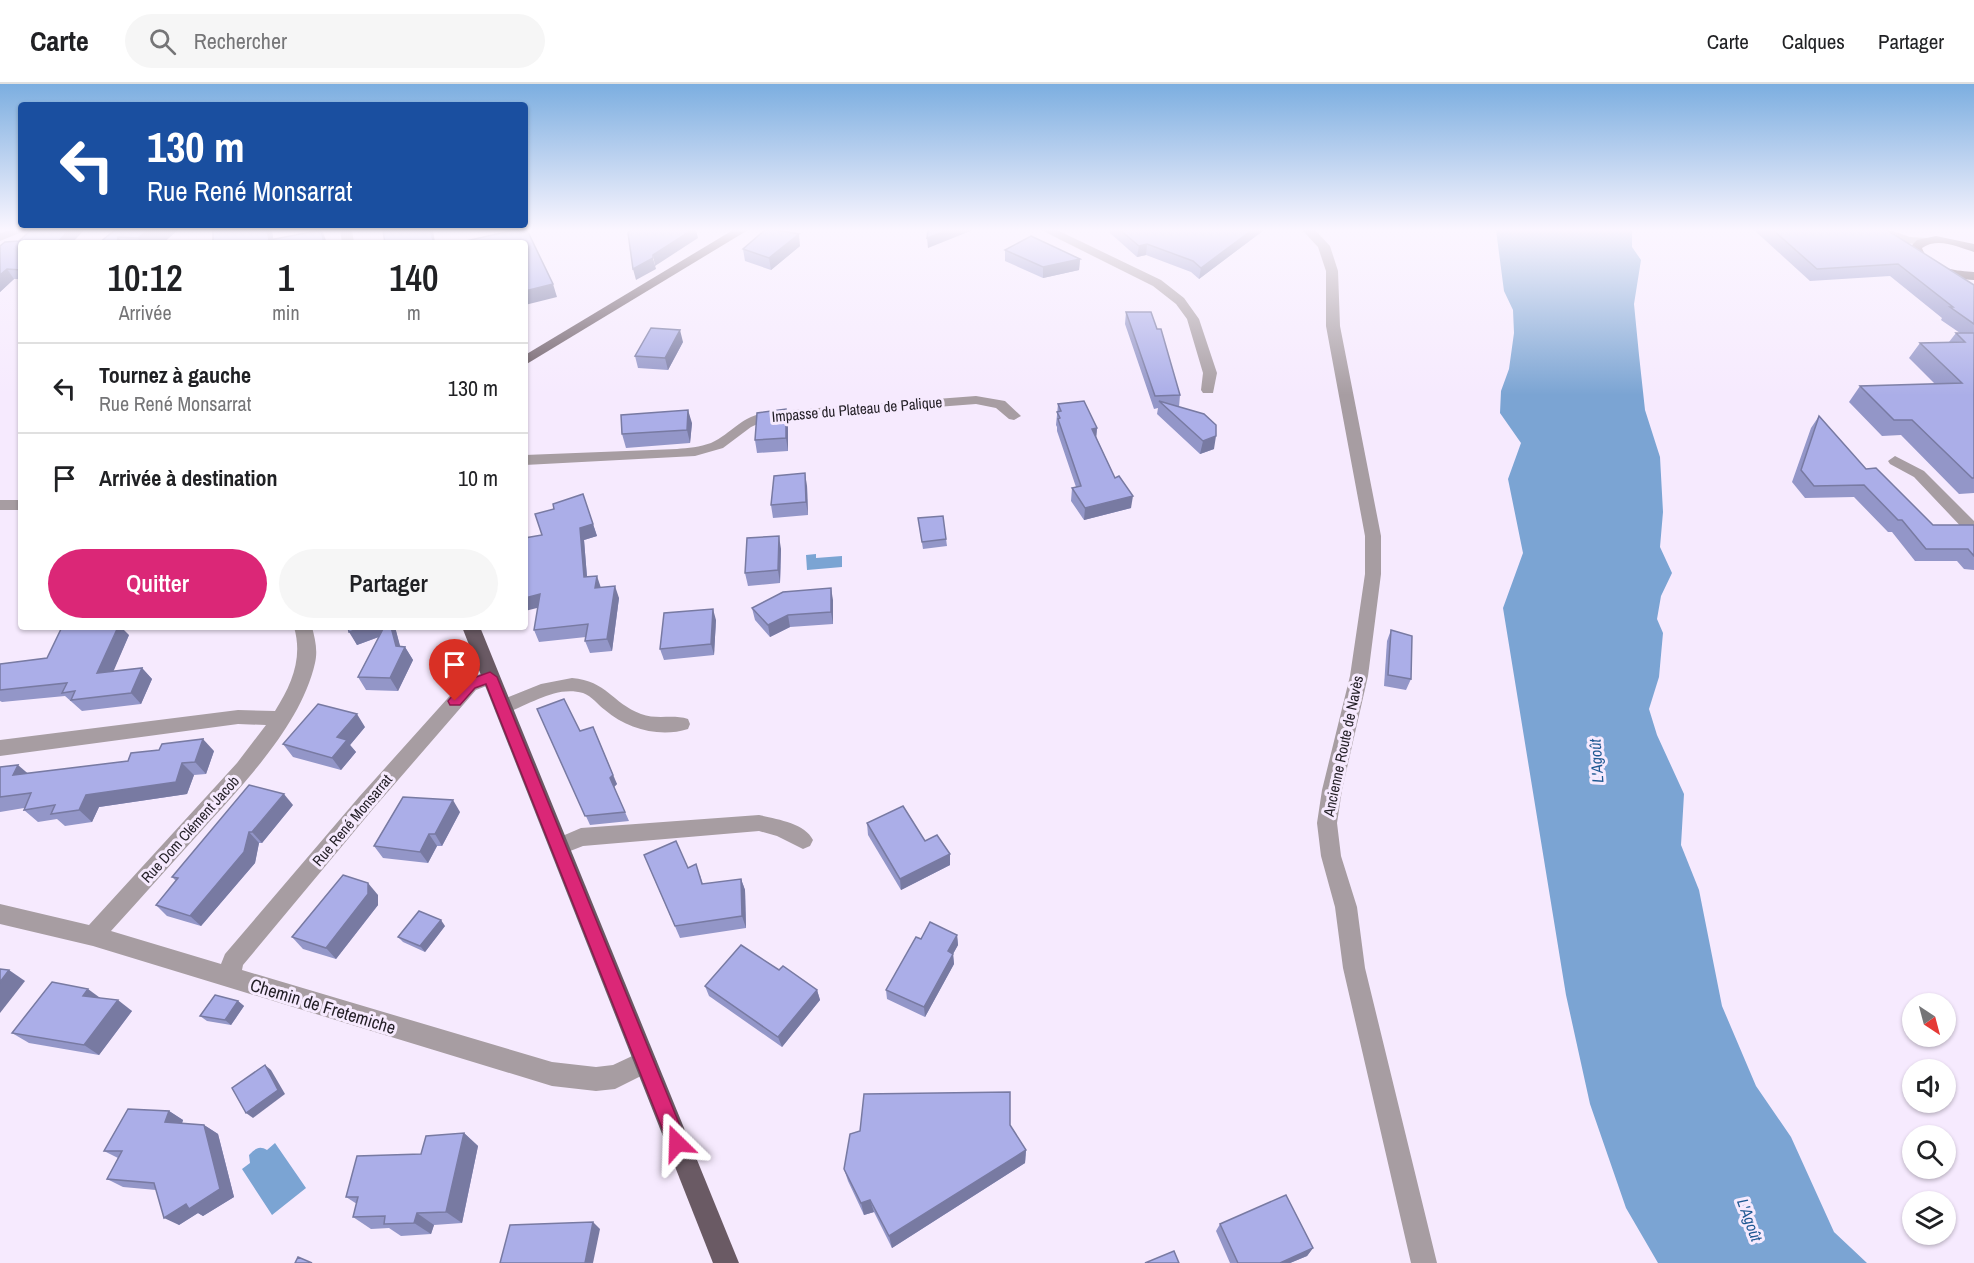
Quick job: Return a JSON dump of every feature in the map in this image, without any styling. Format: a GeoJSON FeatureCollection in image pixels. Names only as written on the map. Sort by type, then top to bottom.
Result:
{"type":"FeatureCollection","features":[{"type":"Feature","properties":{"kind":"main road"},"geometry":{"type":"LineString","coordinates":[[528,359],[650,285]]}},
{"type":"Feature","properties":{"kind":"main road"},"geometry":{"type":"LineString","coordinates":[[528,349],[580,327]]}},
{"type":"Feature","properties":{"kind":"main road"},"geometry":{"type":"LineString","coordinates":[[472,630],[480,681],[503,706],[726,1263]]}},
{"type":"Feature","properties":{"kind":"street"},"geometry":{"type":"LineString","coordinates":[[1159,285],[1180,301],[1193,320],[1209,373],[1208,390]]}},
{"type":"Feature","properties":{"kind":"street","name":"Ancienne Route de Navès"},"geometry":{"type":"LineString","coordinates":[[1332,285],[1333,326],[1373,536],[1372,574],[1359,676],[1327,823],[1331,856],[1346,907],[1354,968],[1424,1263]]}},
{"type":"Feature","properties":{"kind":"street","name":"Impasse du Plateau de Palique"},"geometry":{"type":"LineString","coordinates":[[528,460],[677,454],[700,451],[726,441],[749,420],[766,416],[976,400],[1000,404],[1014,416]]}},
{"type":"Feature","properties":{"kind":"street"},"geometry":{"type":"LineString","coordinates":[[1895,461],[1919,474],[1974,530]]}},
{"type":"Feature","properties":{"kind":"street"},"geometry":{"type":"LineString","coordinates":[[0,505],[18,505]]}},
{"type":"Feature","properties":{"kind":"street","name":"Rue Dom Clément Jacob"},"geometry":{"type":"LineString","coordinates":[[93,936],[244,769],[280,718],[297,687],[305,665],[308,646],[304,630]]}},
{"type":"Feature","properties":{"kind":"street","name":"Rue René Monsarrat"},"geometry":{"type":"LineString","coordinates":[[233,978],[231,970],[233,961],[366,803],[480,681]]}},
{"type":"Feature","properties":{"kind":"street"},"geometry":{"type":"LineString","coordinates":[[503,706],[552,687],[584,686],[593,690],[615,709],[637,721],[666,726],[681,723]]}},
{"type":"Feature","properties":{"kind":"street"},"geometry":{"type":"LineString","coordinates":[[0,748],[238,717],[280,718]]}},
{"type":"Feature","properties":{"kind":"street"},"geometry":{"type":"LineString","coordinates":[[560,846],[581,837],[759,823],[782,829],[803,840]]}},
{"type":"Feature","properties":{"kind":"street","name":"Chemin de Fretemiche"},"geometry":{"type":"LineString","coordinates":[[0,914],[93,936],[540,1071],[596,1079],[615,1077],[645,1062]]}},
{"type":"Feature","properties":{"kind":"water","name":"L'Agoût"},"geometry":{"type":"Polygon","coordinates":[[[1503,285],[1637,285],[1634,304],[1645,410],[1660,457],[1663,512],[1660,547],[1672,573],[1661,596],[1657,619],[1663,633],[1659,677],[1649,709],[1657,735],[1684,794],[1681,845],[1699,890],[1722,1006],[1756,1086],[1791,1137],[1834,1232],[1867,1263],[1658,1263],[1626,1208],[1590,1104],[1566,995],[1503,608],[1523,553],[1508,479],[1521,443],[1500,413],[1501,391],[1509,369],[1514,333],[1513,310],[1503,285]]]}},
{"type":"Feature","properties":{"kind":"water"},"geometry":{"type":"Polygon","coordinates":[[[816,554],[816,558],[842,556],[842,567],[807,570],[806,555],[816,554]]]}},
{"type":"Feature","properties":{"kind":"water"},"geometry":{"type":"Polygon","coordinates":[[[275,1143],[306,1188],[272,1215],[242,1169],[250,1163],[249,1155],[253,1151],[257,1148],[267,1150],[275,1143]]]}},
{"type":"Feature","properties":{"kind":"building"},"geometry":{"type":"Polygon","coordinates":[[[528,285],[549,285],[528,290],[528,285]]]}},
{"type":"Feature","properties":{"kind":"building"},"geometry":{"type":"Polygon","coordinates":[[[1925,285],[1974,285],[1974,324],[1950,307],[1953,307],[1925,285]]]}},
{"type":"Feature","properties":{"kind":"building"},"geometry":{"type":"Polygon","coordinates":[[[1126,312],[1151,312],[1157,329],[1161,329],[1180,395],[1155,396],[1126,312]]]}},
{"type":"Feature","properties":{"kind":"building"},"geometry":{"type":"Polygon","coordinates":[[[651,328],[680,330],[665,358],[635,356],[651,328]]]}},
{"type":"Feature","properties":{"kind":"building"},"geometry":{"type":"Polygon","coordinates":[[[1956,333],[1974,333],[1974,478],[1912,420],[1894,420],[1860,386],[1962,383],[1920,343],[1965,342],[1956,333]]]}},
{"type":"Feature","properties":{"kind":"building"},"geometry":{"type":"Polygon","coordinates":[[[1084,401],[1097,428],[1092,429],[1115,478],[1119,476],[1133,496],[1085,508],[1072,488],[1081,486],[1057,412],[1061,411],[1058,404],[1084,401]]]}},
{"type":"Feature","properties":{"kind":"building"},"geometry":{"type":"Polygon","coordinates":[[[1159,401],[1204,414],[1216,425],[1216,436],[1203,441],[1159,401]]]}},
{"type":"Feature","properties":{"kind":"building"},"geometry":{"type":"Polygon","coordinates":[[[786,409],[786,438],[755,440],[757,413],[786,409]]]}},
{"type":"Feature","properties":{"kind":"building"},"geometry":{"type":"Polygon","coordinates":[[[688,410],[687,430],[622,434],[621,415],[688,410]]]}},
{"type":"Feature","properties":{"kind":"building"},"geometry":{"type":"Polygon","coordinates":[[[1819,416],[1866,469],[1876,468],[1933,525],[1974,525],[1974,556],[1968,549],[1926,549],[1902,520],[1898,520],[1864,485],[1814,486],[1801,470],[1819,416]]]}},
{"type":"Feature","properties":{"kind":"building"},"geometry":{"type":"Polygon","coordinates":[[[805,473],[806,502],[771,505],[774,476],[805,473]]]}},
{"type":"Feature","properties":{"kind":"building"},"geometry":{"type":"Polygon","coordinates":[[[583,494],[593,524],[580,528],[584,577],[597,576],[595,588],[615,586],[607,639],[585,641],[588,624],[534,630],[540,594],[528,597],[528,537],[542,535],[535,514],[554,509],[553,504],[583,494]]]}},
{"type":"Feature","properties":{"kind":"building"},"geometry":{"type":"Polygon","coordinates":[[[943,516],[946,539],[922,542],[918,518],[943,516]]]}},
{"type":"Feature","properties":{"kind":"building"},"geometry":{"type":"Polygon","coordinates":[[[779,536],[778,570],[745,573],[747,538],[779,536]]]}},
{"type":"Feature","properties":{"kind":"building"},"geometry":{"type":"Polygon","coordinates":[[[831,588],[831,612],[788,615],[768,625],[752,608],[783,592],[831,588]]]}},
{"type":"Feature","properties":{"kind":"building"},"geometry":{"type":"Polygon","coordinates":[[[713,609],[711,644],[660,649],[664,613],[713,609]]]}},
{"type":"Feature","properties":{"kind":"building"},"geometry":{"type":"Polygon","coordinates":[[[61,630],[117,630],[97,673],[142,668],[131,693],[71,700],[75,691],[62,693],[67,683],[0,690],[0,664],[47,658],[61,630]]]}},
{"type":"Feature","properties":{"kind":"building"},"geometry":{"type":"Polygon","coordinates":[[[382,630],[392,630],[396,646],[405,647],[390,678],[358,677],[382,630]]]}},
{"type":"Feature","properties":{"kind":"building"},"geometry":{"type":"Polygon","coordinates":[[[1391,630],[1412,636],[1411,679],[1388,675],[1391,630]]]}},
{"type":"Feature","properties":{"kind":"building"},"geometry":{"type":"Polygon","coordinates":[[[564,699],[580,731],[593,727],[613,775],[610,778],[625,812],[585,816],[537,709],[564,699]]]}},
{"type":"Feature","properties":{"kind":"building"},"geometry":{"type":"Polygon","coordinates":[[[318,704],[357,714],[337,737],[347,740],[332,758],[283,744],[318,704]]]}},
{"type":"Feature","properties":{"kind":"building"},"geometry":{"type":"Polygon","coordinates":[[[203,739],[195,762],[182,763],[176,782],[86,795],[79,810],[51,814],[55,805],[24,810],[31,793],[0,797],[0,767],[18,765],[13,775],[128,761],[131,753],[159,750],[162,744],[203,739]]]}},
{"type":"Feature","properties":{"kind":"building"},"geometry":{"type":"Polygon","coordinates":[[[249,785],[284,794],[252,832],[249,832],[244,852],[190,916],[156,905],[178,878],[172,877],[249,785]]]}},
{"type":"Feature","properties":{"kind":"building"},"geometry":{"type":"Polygon","coordinates":[[[403,797],[453,800],[435,834],[429,834],[420,852],[374,846],[403,797]]]}},
{"type":"Feature","properties":{"kind":"building"},"geometry":{"type":"Polygon","coordinates":[[[903,806],[925,841],[937,835],[950,854],[900,879],[867,823],[903,806]]]}},
{"type":"Feature","properties":{"kind":"building"},"geometry":{"type":"Polygon","coordinates":[[[676,841],[688,868],[696,864],[702,884],[741,879],[742,916],[675,926],[644,855],[676,841]]]}},
{"type":"Feature","properties":{"kind":"building"},"geometry":{"type":"Polygon","coordinates":[[[343,875],[368,883],[368,894],[326,948],[292,937],[343,875]]]}},
{"type":"Feature","properties":{"kind":"building"},"geometry":{"type":"Polygon","coordinates":[[[419,911],[441,920],[420,946],[398,937],[419,911]]]}},
{"type":"Feature","properties":{"kind":"building"},"geometry":{"type":"Polygon","coordinates":[[[930,922],[957,935],[948,951],[953,954],[924,1007],[886,990],[916,937],[921,939],[930,922]]]}},
{"type":"Feature","properties":{"kind":"building"},"geometry":{"type":"Polygon","coordinates":[[[741,945],[779,970],[783,966],[817,990],[778,1037],[705,986],[741,945]]]}},
{"type":"Feature","properties":{"kind":"building"},"geometry":{"type":"Polygon","coordinates":[[[0,969],[9,970],[0,982],[0,969]]]}},
{"type":"Feature","properties":{"kind":"building"},"geometry":{"type":"Polygon","coordinates":[[[52,982],[88,989],[83,996],[118,1000],[84,1045],[12,1033],[52,982]]]}},
{"type":"Feature","properties":{"kind":"building"},"geometry":{"type":"Polygon","coordinates":[[[215,995],[238,1001],[225,1020],[200,1016],[215,995]]]}},
{"type":"Feature","properties":{"kind":"building"},"geometry":{"type":"Polygon","coordinates":[[[265,1065],[278,1090],[246,1113],[232,1088],[265,1065]]]}},
{"type":"Feature","properties":{"kind":"building"},"geometry":{"type":"Polygon","coordinates":[[[1010,1092],[1010,1125],[1026,1150],[889,1236],[870,1200],[861,1203],[844,1169],[850,1134],[860,1131],[864,1094],[1010,1092]]]}},
{"type":"Feature","properties":{"kind":"building"},"geometry":{"type":"Polygon","coordinates":[[[128,1109],[169,1111],[165,1122],[204,1125],[220,1189],[189,1209],[186,1204],[164,1218],[154,1183],[107,1179],[122,1151],[104,1151],[128,1109]]]}},
{"type":"Feature","properties":{"kind":"building"},"geometry":{"type":"Polygon","coordinates":[[[464,1133],[446,1212],[417,1213],[414,1223],[384,1224],[385,1216],[353,1217],[358,1197],[346,1197],[357,1156],[421,1154],[426,1136],[464,1133]]]}},
{"type":"Feature","properties":{"kind":"building"},"geometry":{"type":"Polygon","coordinates":[[[1286,1195],[1313,1248],[1280,1263],[1238,1263],[1220,1224],[1286,1195]]]}},
{"type":"Feature","properties":{"kind":"building"},"geometry":{"type":"Polygon","coordinates":[[[593,1222],[585,1263],[500,1263],[510,1225],[593,1222]]]}},
{"type":"Feature","properties":{"kind":"building"},"geometry":{"type":"Polygon","coordinates":[[[1174,1251],[1179,1263],[1145,1263],[1174,1251]]]}},
{"type":"Feature","properties":{"kind":"building"},"geometry":{"type":"Polygon","coordinates":[[[298,1257],[312,1263],[295,1263],[298,1257]]]}},
{"type":"Feature","properties":{"kind":"route"},"geometry":{"type":"LineString","coordinates":[[455,701],[470,684],[490,677],[560,846],[677,1143]]}}]}
